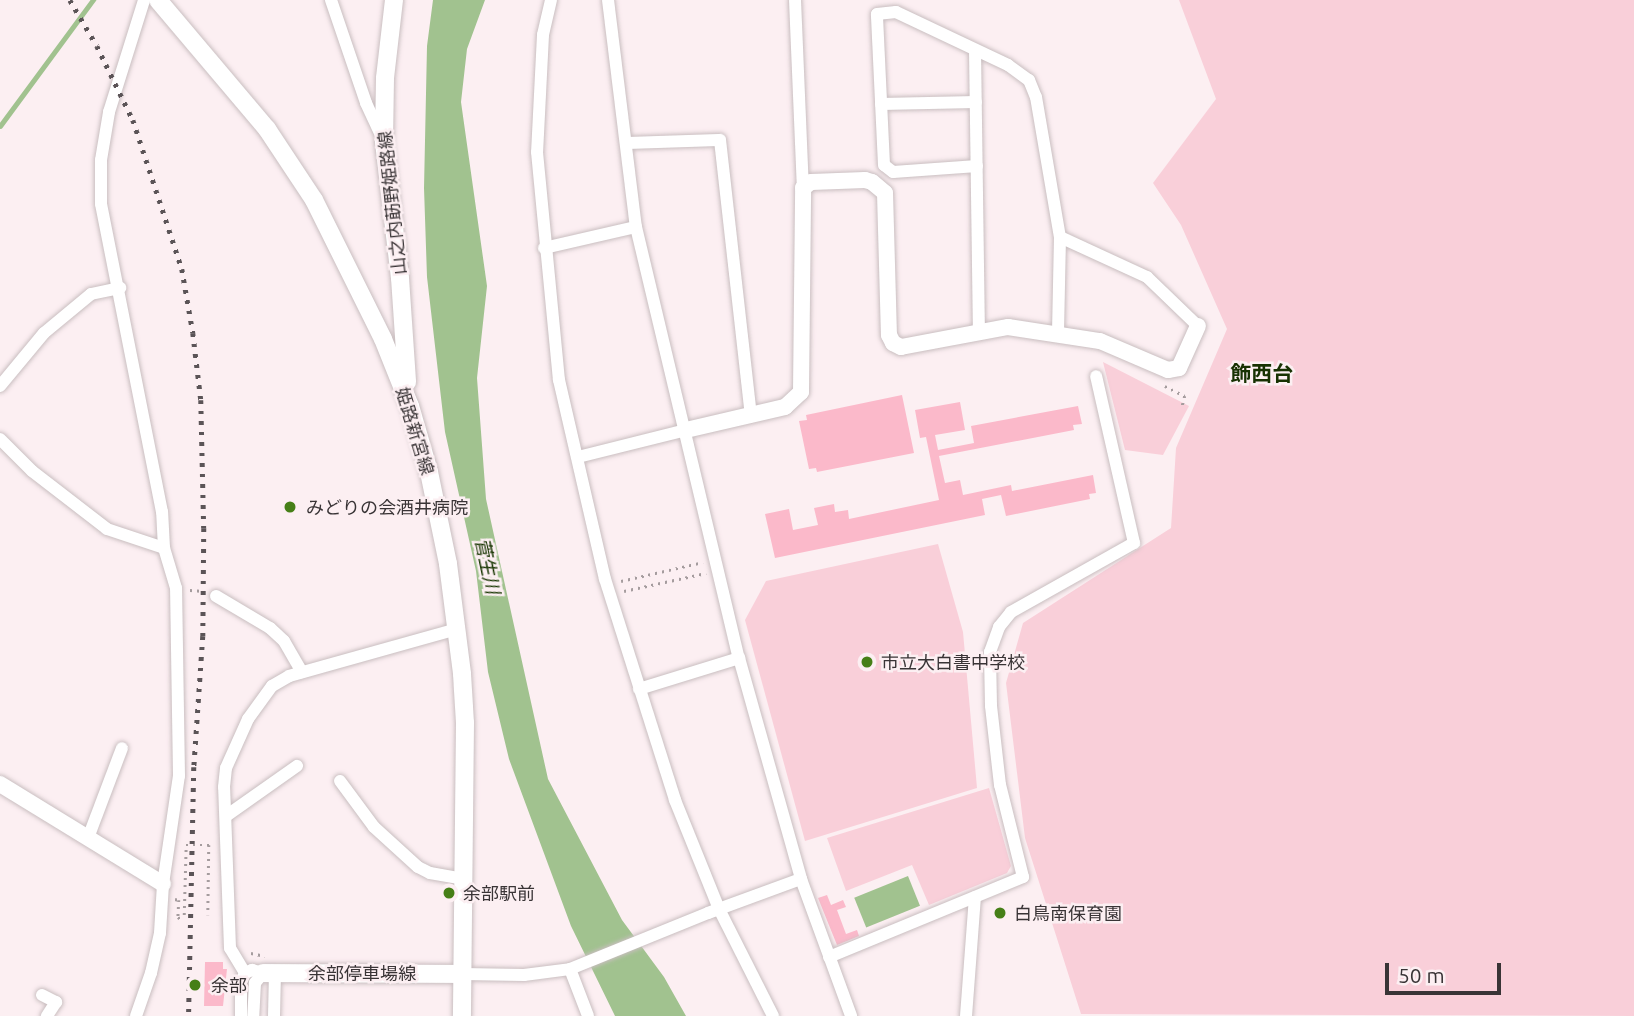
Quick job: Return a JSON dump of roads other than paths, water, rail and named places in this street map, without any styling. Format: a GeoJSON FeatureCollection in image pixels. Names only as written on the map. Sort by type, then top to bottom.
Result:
{"type":"FeatureCollection","features":[{"type":"Feature","properties":{"kind":"main road","name":"姫路新宮線"},"geometry":{"type":"LineString","coordinates":[[158,0],[267,129],[314,200],[365,299],[410,406],[440,527],[457,629],[465,723],[461,1016]]}},
{"type":"Feature","properties":{"kind":"main road","name":"山之内莇野姫路線"},"geometry":{"type":"LineString","coordinates":[[394,0],[385,78],[384,142],[410,406]]}},
{"type":"Feature","properties":{"kind":"main road"},"geometry":{"type":"LineString","coordinates":[[365,299],[382,310],[401,308]]}},
{"type":"Feature","properties":{"kind":"main road","name":"余部停車場線"},"geometry":{"type":"LineString","coordinates":[[261,973],[462,974]]}},
{"type":"Feature","properties":{"kind":"street"},"geometry":{"type":"LineString","coordinates":[[136,1016],[151,973],[160,933],[179,776],[176,588],[164,548],[162,513],[120,288],[101,204],[101,160],[108,112],[144,0]]}},
{"type":"Feature","properties":{"kind":"street"},"geometry":{"type":"LineString","coordinates":[[331,0],[366,103],[384,142]]}},
{"type":"Feature","properties":{"kind":"street"},"geometry":{"type":"LineString","coordinates":[[551,0],[543,35],[537,152],[544,248],[559,380],[609,589],[675,800],[713,911],[773,1016]]}},
{"type":"Feature","properties":{"kind":"street"},"geometry":{"type":"LineString","coordinates":[[608,0],[636,227],[740,658],[801,879],[851,1016]]}},
{"type":"Feature","properties":{"kind":"street"},"geometry":{"type":"LineString","coordinates":[[578,457],[785,407],[801,392],[803,188],[795,0]]}},
{"type":"Feature","properties":{"kind":"street"},"geometry":{"type":"LineString","coordinates":[[977,166],[893,172],[884,165],[877,14],[896,12],[1008,65],[1029,80],[1036,97],[1060,237],[1058,333]]}},
{"type":"Feature","properties":{"kind":"street"},"geometry":{"type":"LineString","coordinates":[[975,50],[979,331]]}},
{"type":"Feature","properties":{"kind":"street"},"geometry":{"type":"LineString","coordinates":[[881,104],[976,102]]}},
{"type":"Feature","properties":{"kind":"street"},"geometry":{"type":"LineString","coordinates":[[626,143],[720,140],[751,415]]}},
{"type":"Feature","properties":{"kind":"street"},"geometry":{"type":"LineString","coordinates":[[803,188],[811,182],[865,180],[872,181],[885,192],[889,335],[893,343],[901,347],[1007,327],[1100,341],[1168,370],[1179,368],[1198,326],[1147,277],[1060,237]]}},
{"type":"Feature","properties":{"kind":"street"},"geometry":{"type":"LineString","coordinates":[[544,248],[636,227]]}},
{"type":"Feature","properties":{"kind":"street"},"geometry":{"type":"LineString","coordinates":[[0,386],[44,333],[91,294],[120,288]]}},
{"type":"Feature","properties":{"kind":"street"},"geometry":{"type":"LineString","coordinates":[[830,957],[1023,877],[1000,785],[991,706],[990,652],[999,627],[1012,612],[1134,543],[1096,376]]}},
{"type":"Feature","properties":{"kind":"street"},"geometry":{"type":"LineString","coordinates":[[0,439],[32,471],[107,529],[164,548]]}},
{"type":"Feature","properties":{"kind":"street"},"geometry":{"type":"LineString","coordinates":[[216,596],[270,628],[284,641],[302,672]]}},
{"type":"Feature","properties":{"kind":"street"},"geometry":{"type":"LineString","coordinates":[[274,1016],[261,973],[230,948],[226,768],[248,719],[272,685],[302,672],[457,629]]}},
{"type":"Feature","properties":{"kind":"street"},"geometry":{"type":"LineString","coordinates":[[639,689],[740,658]]}},
{"type":"Feature","properties":{"kind":"street"},"geometry":{"type":"LineString","coordinates":[[88,838],[122,748]]}},
{"type":"Feature","properties":{"kind":"street"},"geometry":{"type":"LineString","coordinates":[[226,816],[297,766]]}},
{"type":"Feature","properties":{"kind":"street"},"geometry":{"type":"LineString","coordinates":[[340,781],[374,827],[418,867],[430,873],[463,879]]}},
{"type":"Feature","properties":{"kind":"street"},"geometry":{"type":"LineString","coordinates":[[0,784],[88,838],[166,891]]}},
{"type":"Feature","properties":{"kind":"street"},"geometry":{"type":"LineString","coordinates":[[462,974],[524,975],[575,968],[713,911],[801,879]]}},
{"type":"Feature","properties":{"kind":"street"},"geometry":{"type":"LineString","coordinates":[[966,1016],[975,897]]}},
{"type":"Feature","properties":{"kind":"street"},"geometry":{"type":"LineString","coordinates":[[575,968],[588,1016]]}},
{"type":"Feature","properties":{"kind":"street"},"geometry":{"type":"LineString","coordinates":[[241,1016],[242,982],[261,973]]}},
{"type":"Feature","properties":{"kind":"street"},"geometry":{"type":"LineString","coordinates":[[253,1016],[255,983],[261,973]]}},
{"type":"Feature","properties":{"kind":"street"},"geometry":{"type":"LineString","coordinates":[[42,995],[56,1002],[47,1016]]}},
{"type":"Feature","properties":{"kind":"water","name":"菅生川"},"geometry":{"type":"Polygon","coordinates":[[[433,0],[485,0],[467,49],[461,102],[487,286],[477,378],[486,499],[548,779],[622,920],[664,977],[686,1016],[615,1016],[571,926],[509,759],[488,672],[476,571],[445,432],[427,277],[424,188],[427,46],[433,0]]]}},
{"type":"Feature","properties":{"kind":"water"},"geometry":{"type":"Polygon","coordinates":[[[908,876],[920,906],[866,927],[854,898],[908,876]]]}},
{"type":"Feature","properties":{"kind":"waterway"},"geometry":{"type":"LineString","coordinates":[[0,126],[93,0]]}},
{"type":"Feature","properties":{"kind":"railway"},"geometry":{"type":"LineString","coordinates":[[70,0],[97,46],[133,120],[182,269],[201,400],[203,636],[194,767],[189,1016]]}},
{"type":"Feature","properties":{"kind":"place","name":"みどりの会酒井病院"},"geometry":{"type":"Point","coordinates":[290,507]}},
{"type":"Feature","properties":{"kind":"place","name":"市立大白書中学校"},"geometry":{"type":"Point","coordinates":[867,662]}},
{"type":"Feature","properties":{"kind":"place","name":"余部駅前"},"geometry":{"type":"Point","coordinates":[449,893]}},
{"type":"Feature","properties":{"kind":"place","name":"白鳥南保育園"},"geometry":{"type":"Point","coordinates":[1000,913]}},
{"type":"Feature","properties":{"kind":"place","name":"余部"},"geometry":{"type":"Point","coordinates":[195,985]}},
{"type":"Feature","properties":{"kind":"district","name":"飾西台"},"geometry":{"type":"Point","coordinates":[1262,373]}}]}
